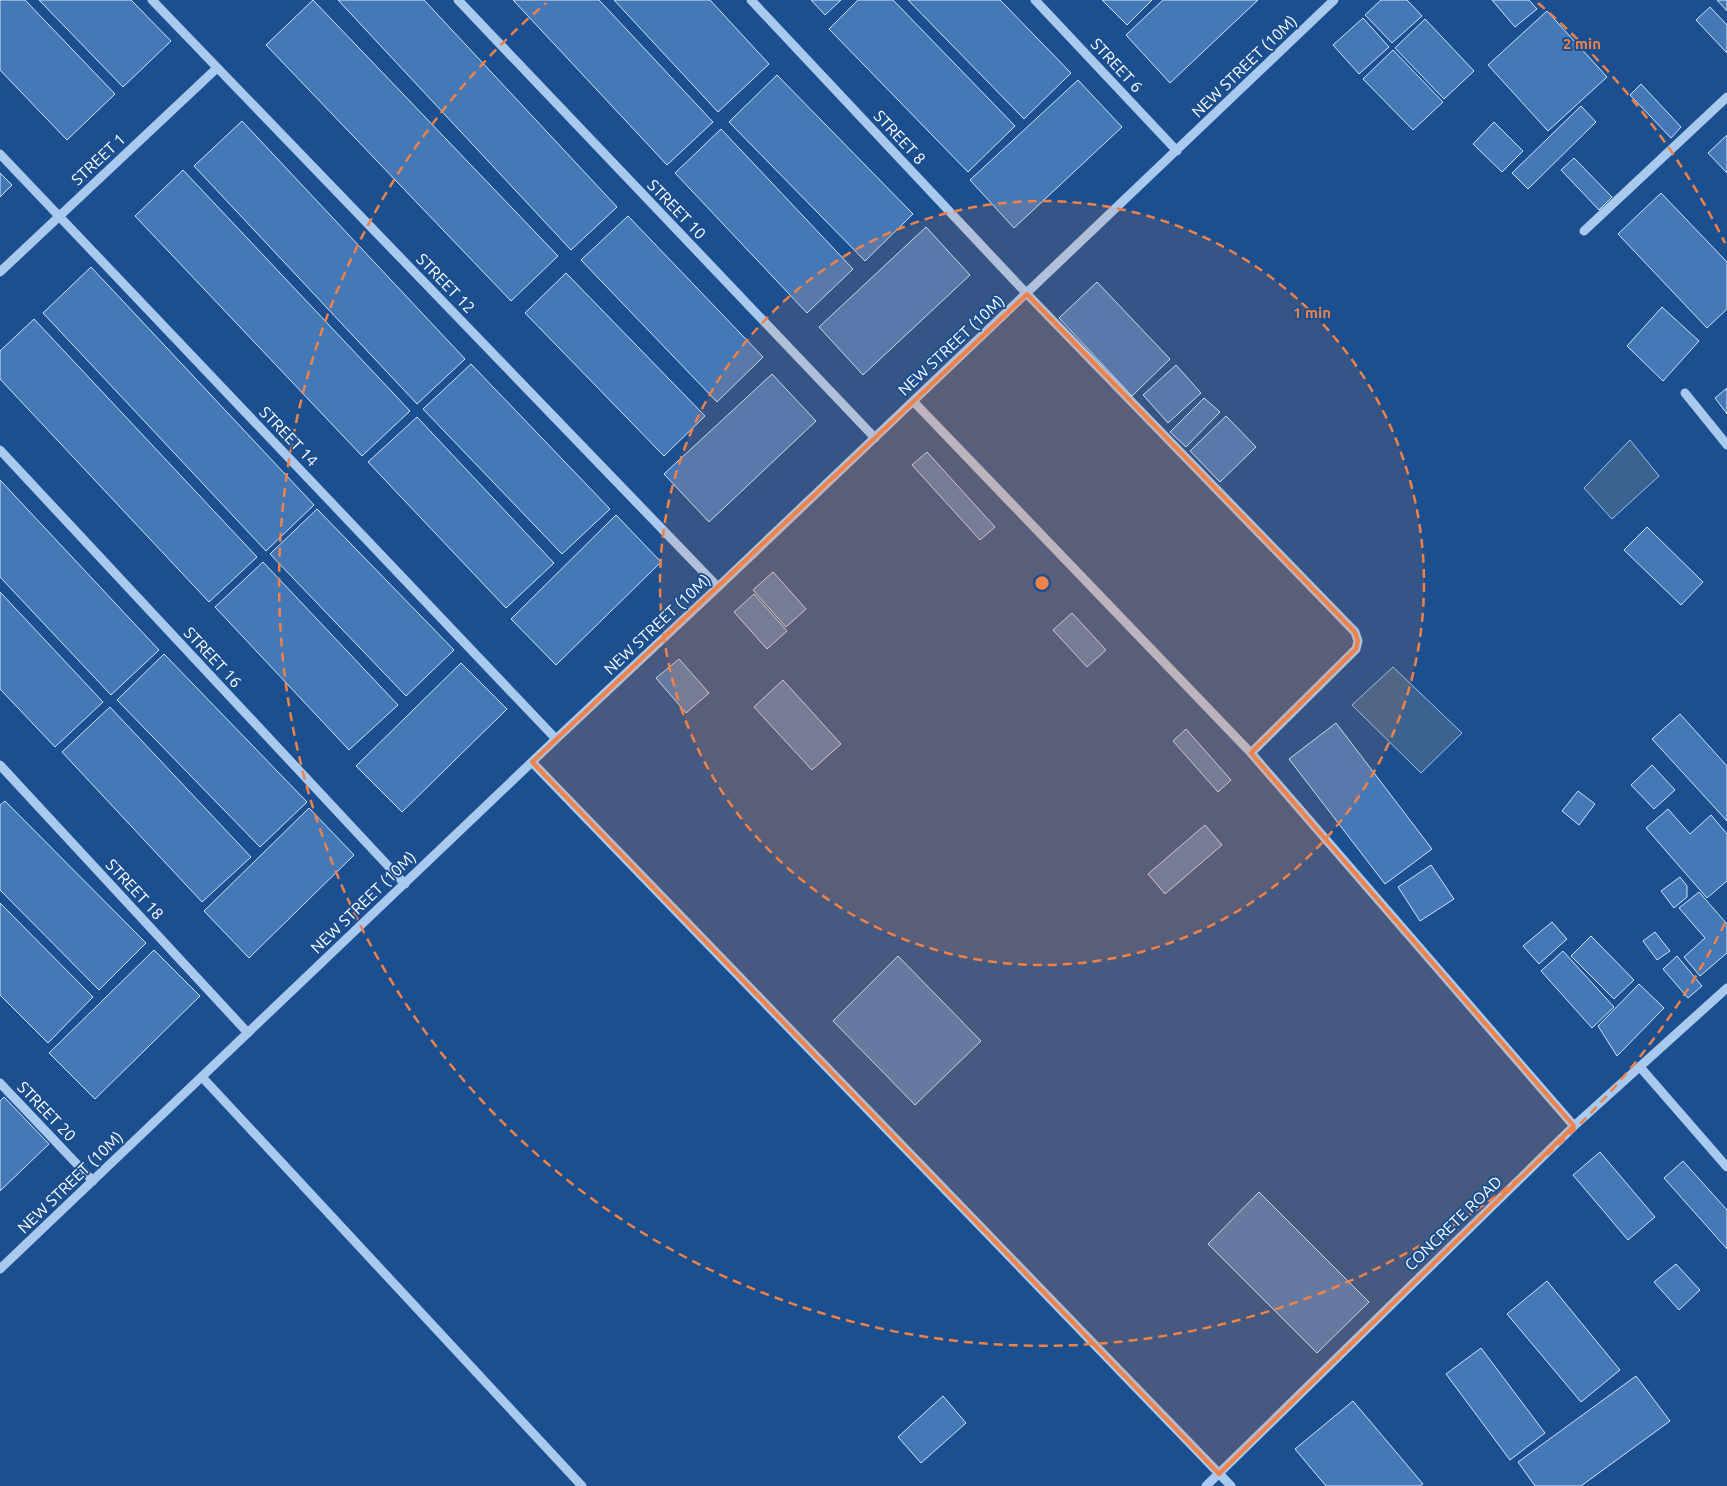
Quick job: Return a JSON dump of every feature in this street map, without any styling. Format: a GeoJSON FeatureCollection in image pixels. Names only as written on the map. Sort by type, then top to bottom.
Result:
{"type":"FeatureCollection","features":[{"type":"Feature","properties":{"kind":"street","name":"STREET 12"},"geometry":{"type":"LineString","coordinates":[[152,0],[718,588]]}},
{"type":"Feature","properties":{"kind":"street","name":"STREET 10"},"geometry":{"type":"LineString","coordinates":[[458,0],[875,438]]}},
{"type":"Feature","properties":{"kind":"street","name":"STREET 8"},"geometry":{"type":"LineString","coordinates":[[751,0],[1027,294],[1355,632],[1358,641],[1356,649],[1251,753]]}},
{"type":"Feature","properties":{"kind":"street","name":"STREET 6"},"geometry":{"type":"LineString","coordinates":[[1035,0],[1177,151]]}},
{"type":"Feature","properties":{"kind":"street","name":"NEW STREET (10M)"},"geometry":{"type":"LineString","coordinates":[[0,1269],[1334,0]]}},
{"type":"Feature","properties":{"kind":"street","name":"STREET 1"},"geometry":{"type":"LineString","coordinates":[[0,272],[217,68]]}},
{"type":"Feature","properties":{"kind":"street"},"geometry":{"type":"LineString","coordinates":[[1584,231],[1727,97]]}},
{"type":"Feature","properties":{"kind":"street","name":"STREET 14"},"geometry":{"type":"LineString","coordinates":[[0,154],[556,739]]}},
{"type":"Feature","properties":{"kind":"street"},"geometry":{"type":"LineString","coordinates":[[1685,393],[1727,444]]}},
{"type":"Feature","properties":{"kind":"street"},"geometry":{"type":"LineString","coordinates":[[913,401],[1251,753],[1574,1126]]}},
{"type":"Feature","properties":{"kind":"street","name":"STREET 16"},"geometry":{"type":"LineString","coordinates":[[0,450],[404,884]]}},
{"type":"Feature","properties":{"kind":"street"},"geometry":{"type":"LineString","coordinates":[[532,762],[1231,1486]]}},
{"type":"Feature","properties":{"kind":"street","name":"STREET 18"},"geometry":{"type":"LineString","coordinates":[[0,765],[248,1033]]}},
{"type":"Feature","properties":{"kind":"street","name":"CONCRETE ROAD"},"geometry":{"type":"LineString","coordinates":[[1206,1486],[1574,1126],[1727,988]]}},
{"type":"Feature","properties":{"kind":"street"},"geometry":{"type":"LineString","coordinates":[[1640,1067],[1727,1167]]}},
{"type":"Feature","properties":{"kind":"street"},"geometry":{"type":"LineString","coordinates":[[202,1077],[582,1486]]}},
{"type":"Feature","properties":{"kind":"street","name":"STREET 20"},"geometry":{"type":"LineString","coordinates":[[0,1083],[93,1181]]}},
{"type":"Feature","properties":{"kind":"highlighted area"},"geometry":{"type":"Polygon","coordinates":[[[1027,294],[1355,632],[1358,641],[1356,649],[1251,753],[1574,1126],[1219,1474],[532,762],[1027,294]]]}},
{"type":"Feature","properties":{"kind":"water"},"geometry":{"type":"Polygon","coordinates":[[[1630,440],[1659,476],[1612,519],[1584,488],[1630,440]]]}},
{"type":"Feature","properties":{"kind":"water"},"geometry":{"type":"Polygon","coordinates":[[[1393,667],[1462,733],[1421,773],[1352,705],[1393,667]]]}},
{"type":"Feature","properties":{"kind":"building"},"geometry":{"type":"Polygon","coordinates":[[[0,0],[25,0],[115,94],[67,140],[0,70],[0,0]]]}},
{"type":"Feature","properties":{"kind":"building"},"geometry":{"type":"Polygon","coordinates":[[[39,0],[131,0],[171,41],[123,87],[39,0]]]}},
{"type":"Feature","properties":{"kind":"building"},"geometry":{"type":"Polygon","coordinates":[[[313,0],[558,256],[511,301],[266,45],[313,0]]]}},
{"type":"Feature","properties":{"kind":"building"},"geometry":{"type":"Polygon","coordinates":[[[338,0],[424,0],[617,207],[571,250],[338,0]]]}},
{"type":"Feature","properties":{"kind":"building"},"geometry":{"type":"Polygon","coordinates":[[[513,0],[599,0],[713,122],[667,165],[513,0]]]}},
{"type":"Feature","properties":{"kind":"building"},"geometry":{"type":"Polygon","coordinates":[[[614,0],[710,0],[769,64],[718,112],[614,0]]]}},
{"type":"Feature","properties":{"kind":"building"},"geometry":{"type":"Polygon","coordinates":[[[811,0],[841,0],[825,15],[811,0]]]}},
{"type":"Feature","properties":{"kind":"building"},"geometry":{"type":"Polygon","coordinates":[[[858,0],[893,0],[1015,126],[968,172],[829,29],[858,0]]]}},
{"type":"Feature","properties":{"kind":"building"},"geometry":{"type":"Polygon","coordinates":[[[908,0],[1000,0],[1071,73],[1024,119],[908,0]]]}},
{"type":"Feature","properties":{"kind":"building"},"geometry":{"type":"Polygon","coordinates":[[[1102,0],[1152,0],[1127,25],[1102,0]]]}},
{"type":"Feature","properties":{"kind":"building"},"geometry":{"type":"Polygon","coordinates":[[[1163,0],[1258,0],[1170,83],[1126,35],[1163,0]]]}},
{"type":"Feature","properties":{"kind":"building"},"geometry":{"type":"Polygon","coordinates":[[[1381,0],[1407,0],[1422,16],[1392,43],[1365,15],[1381,0]]]}},
{"type":"Feature","properties":{"kind":"building"},"geometry":{"type":"Polygon","coordinates":[[[1492,0],[1529,0],[1537,9],[1515,27],[1492,0]]]}},
{"type":"Feature","properties":{"kind":"building"},"geometry":{"type":"Polygon","coordinates":[[[1717,0],[1727,0],[1727,11],[1717,0]]]}},
{"type":"Feature","properties":{"kind":"building"},"geometry":{"type":"Polygon","coordinates":[[[1710,7],[1727,25],[1727,53],[1696,20],[1710,7]]]}},
{"type":"Feature","properties":{"kind":"building"},"geometry":{"type":"Polygon","coordinates":[[[1547,11],[1607,77],[1548,131],[1488,65],[1547,11]]]}},
{"type":"Feature","properties":{"kind":"building"},"geometry":{"type":"Polygon","coordinates":[[[1363,18],[1389,47],[1359,74],[1333,45],[1363,18]]]}},
{"type":"Feature","properties":{"kind":"building"},"geometry":{"type":"Polygon","coordinates":[[[1425,19],[1474,71],[1444,99],[1395,48],[1425,19]]]}},
{"type":"Feature","properties":{"kind":"building"},"geometry":{"type":"Polygon","coordinates":[[[1393,50],[1443,102],[1413,130],[1363,79],[1393,50]]]}},
{"type":"Feature","properties":{"kind":"building"},"geometry":{"type":"Polygon","coordinates":[[[777,75],[913,214],[865,261],[729,122],[777,75]]]}},
{"type":"Feature","properties":{"kind":"building"},"geometry":{"type":"Polygon","coordinates":[[[1078,80],[1122,127],[1014,228],[970,180],[1078,80]]]}},
{"type":"Feature","properties":{"kind":"building"},"geometry":{"type":"Polygon","coordinates":[[[1641,84],[1681,127],[1671,138],[1630,95],[1641,84]]]}},
{"type":"Feature","properties":{"kind":"building"},"geometry":{"type":"Polygon","coordinates":[[[1581,106],[1596,122],[1528,189],[1512,173],[1581,106]]]}},
{"type":"Feature","properties":{"kind":"building"},"geometry":{"type":"Polygon","coordinates":[[[242,121],[465,359],[417,404],[194,166],[242,121]]]}},
{"type":"Feature","properties":{"kind":"building"},"geometry":{"type":"Polygon","coordinates":[[[1494,122],[1523,151],[1502,172],[1473,144],[1494,122]]]}},
{"type":"Feature","properties":{"kind":"building"},"geometry":{"type":"Polygon","coordinates":[[[721,129],[853,269],[807,313],[675,173],[721,129]]]}},
{"type":"Feature","properties":{"kind":"building"},"geometry":{"type":"Polygon","coordinates":[[[1727,135],[1727,173],[1708,153],[1727,135]]]}},
{"type":"Feature","properties":{"kind":"building"},"geometry":{"type":"Polygon","coordinates":[[[1574,158],[1612,197],[1599,210],[1561,170],[1574,158]]]}},
{"type":"Feature","properties":{"kind":"building"},"geometry":{"type":"Polygon","coordinates":[[[183,170],[410,411],[362,456],[135,216],[183,170]]]}},
{"type":"Feature","properties":{"kind":"building"},"geometry":{"type":"Polygon","coordinates":[[[0,173],[12,185],[0,197],[0,173]]]}},
{"type":"Feature","properties":{"kind":"building"},"geometry":{"type":"Polygon","coordinates":[[[1661,193],[1727,262],[1727,309],[1707,328],[1618,234],[1661,193]]]}},
{"type":"Feature","properties":{"kind":"building"},"geometry":{"type":"Polygon","coordinates":[[[628,216],[763,357],[717,402],[581,260],[628,216]]]}},
{"type":"Feature","properties":{"kind":"building"},"geometry":{"type":"Polygon","coordinates":[[[926,227],[970,275],[863,375],[819,327],[926,227]]]}},
{"type":"Feature","properties":{"kind":"building"},"geometry":{"type":"Polygon","coordinates":[[[91,267],[314,505],[266,551],[43,313],[91,267]]]}},
{"type":"Feature","properties":{"kind":"building"},"geometry":{"type":"Polygon","coordinates":[[[566,273],[705,416],[664,456],[525,313],[566,273]]]}},
{"type":"Feature","properties":{"kind":"building"},"geometry":{"type":"Polygon","coordinates":[[[1097,282],[1170,359],[1132,396],[1059,318],[1097,282]]]}},
{"type":"Feature","properties":{"kind":"building"},"geometry":{"type":"Polygon","coordinates":[[[1662,307],[1699,341],[1663,381],[1627,346],[1662,307]]]}},
{"type":"Feature","properties":{"kind":"building"},"geometry":{"type":"Polygon","coordinates":[[[34,319],[257,557],[209,602],[0,379],[0,351],[34,319]]]}},
{"type":"Feature","properties":{"kind":"building"},"geometry":{"type":"Polygon","coordinates":[[[471,364],[610,509],[562,554],[423,409],[471,364]]]}},
{"type":"Feature","properties":{"kind":"building"},"geometry":{"type":"Polygon","coordinates":[[[1176,365],[1201,393],[1168,423],[1143,395],[1176,365]]]}},
{"type":"Feature","properties":{"kind":"building"},"geometry":{"type":"Polygon","coordinates":[[[772,374],[816,421],[709,522],[664,474],[772,374]]]}},
{"type":"Feature","properties":{"kind":"building"},"geometry":{"type":"Polygon","coordinates":[[[1727,388],[1727,414],[1715,398],[1727,388]]]}},
{"type":"Feature","properties":{"kind":"building"},"geometry":{"type":"Polygon","coordinates":[[[1204,398],[1220,412],[1186,447],[1170,432],[1204,398]]]}},
{"type":"Feature","properties":{"kind":"building"},"geometry":{"type":"Polygon","coordinates":[[[1226,416],[1256,447],[1220,482],[1190,451],[1226,416]]]}},
{"type":"Feature","properties":{"kind":"building"},"geometry":{"type":"Polygon","coordinates":[[[417,417],[554,563],[506,608],[368,462],[417,417]]]}},
{"type":"Feature","properties":{"kind":"building"},"geometry":{"type":"Polygon","coordinates":[[[927,452],[995,527],[980,540],[912,465],[927,452]]]}},
{"type":"Feature","properties":{"kind":"building"},"geometry":{"type":"Polygon","coordinates":[[[0,480],[159,650],[111,695],[0,577],[0,480]]]}},
{"type":"Feature","properties":{"kind":"building"},"geometry":{"type":"Polygon","coordinates":[[[317,509],[454,650],[406,696],[270,554],[317,509]]]}},
{"type":"Feature","properties":{"kind":"building"},"geometry":{"type":"Polygon","coordinates":[[[616,515],[661,562],[556,665],[511,619],[616,515]]]}},
{"type":"Feature","properties":{"kind":"building"},"geometry":{"type":"Polygon","coordinates":[[[1647,527],[1703,582],[1681,605],[1624,550],[1647,527]]]}},
{"type":"Feature","properties":{"kind":"building"},"geometry":{"type":"Polygon","coordinates":[[[263,562],[398,705],[349,750],[215,607],[263,562]]]}},
{"type":"Feature","properties":{"kind":"building"},"geometry":{"type":"Polygon","coordinates":[[[773,572],[806,609],[786,627],[753,590],[773,572]]]}},
{"type":"Feature","properties":{"kind":"building"},"geometry":{"type":"Polygon","coordinates":[[[0,592],[103,702],[55,747],[0,689],[0,592]]]}},
{"type":"Feature","properties":{"kind":"building"},"geometry":{"type":"Polygon","coordinates":[[[754,594],[787,631],[767,649],[734,612],[754,594]]]}},
{"type":"Feature","properties":{"kind":"building"},"geometry":{"type":"Polygon","coordinates":[[[1072,613],[1106,650],[1087,667],[1053,630],[1072,613]]]}},
{"type":"Feature","properties":{"kind":"building"},"geometry":{"type":"Polygon","coordinates":[[[164,654],[307,802],[260,847],[117,700],[164,654]]]}},
{"type":"Feature","properties":{"kind":"building"},"geometry":{"type":"Polygon","coordinates":[[[679,659],[709,693],[686,713],[656,678],[679,659]]]}},
{"type":"Feature","properties":{"kind":"building"},"geometry":{"type":"Polygon","coordinates":[[[461,663],[507,709],[402,812],[356,766],[461,663]]]}},
{"type":"Feature","properties":{"kind":"building"},"geometry":{"type":"Polygon","coordinates":[[[783,680],[841,744],[812,770],[754,707],[783,680]]]}},
{"type":"Feature","properties":{"kind":"building"},"geometry":{"type":"Polygon","coordinates":[[[110,707],[251,857],[202,902],[62,752],[110,707]]]}},
{"type":"Feature","properties":{"kind":"building"},"geometry":{"type":"Polygon","coordinates":[[[1680,714],[1727,766],[1727,821],[1652,739],[1680,714]]]}},
{"type":"Feature","properties":{"kind":"building"},"geometry":{"type":"Polygon","coordinates":[[[1336,723],[1432,849],[1385,884],[1289,759],[1336,723]]]}},
{"type":"Feature","properties":{"kind":"building"},"geometry":{"type":"Polygon","coordinates":[[[1186,729],[1231,780],[1218,792],[1173,741],[1186,729]]]}},
{"type":"Feature","properties":{"kind":"building"},"geometry":{"type":"Polygon","coordinates":[[[1652,765],[1675,790],[1654,809],[1631,785],[1652,765]]]}},
{"type":"Feature","properties":{"kind":"building"},"geometry":{"type":"Polygon","coordinates":[[[1578,791],[1595,804],[1579,825],[1562,811],[1578,791]]]}},
{"type":"Feature","properties":{"kind":"building"},"geometry":{"type":"Polygon","coordinates":[[[5,801],[146,943],[99,990],[0,890],[0,805],[5,801]]]}},
{"type":"Feature","properties":{"kind":"building"},"geometry":{"type":"Polygon","coordinates":[[[309,808],[354,855],[249,958],[204,911],[309,808]]]}},
{"type":"Feature","properties":{"kind":"building"},"geometry":{"type":"Polygon","coordinates":[[[1668,809],[1690,834],[1711,815],[1727,834],[1727,881],[1707,898],[1646,828],[1668,809]]]}},
{"type":"Feature","properties":{"kind":"building"},"geometry":{"type":"Polygon","coordinates":[[[1205,825],[1222,845],[1165,894],[1148,874],[1205,825]]]}},
{"type":"Feature","properties":{"kind":"building"},"geometry":{"type":"Polygon","coordinates":[[[1431,865],[1454,899],[1420,921],[1398,887],[1431,865]]]}},
{"type":"Feature","properties":{"kind":"building"},"geometry":{"type":"Polygon","coordinates":[[[1680,877],[1687,886],[1687,897],[1674,908],[1661,891],[1680,877]]]}},
{"type":"Feature","properties":{"kind":"building"},"geometry":{"type":"Polygon","coordinates":[[[1699,892],[1727,924],[1727,953],[1700,976],[1684,957],[1705,938],[1679,908],[1699,892]]]}},
{"type":"Feature","properties":{"kind":"building"},"geometry":{"type":"Polygon","coordinates":[[[0,903],[93,997],[48,1043],[0,995],[0,903]]]}},
{"type":"Feature","properties":{"kind":"building"},"geometry":{"type":"Polygon","coordinates":[[[1552,922],[1567,939],[1539,964],[1523,946],[1552,922]]]}},
{"type":"Feature","properties":{"kind":"building"},"geometry":{"type":"Polygon","coordinates":[[[1655,932],[1670,951],[1657,960],[1643,941],[1655,932]]]}},
{"type":"Feature","properties":{"kind":"building"},"geometry":{"type":"Polygon","coordinates":[[[1591,936],[1634,980],[1614,999],[1571,956],[1591,936]]]}},
{"type":"Feature","properties":{"kind":"building"},"geometry":{"type":"Polygon","coordinates":[[[154,950],[200,996],[95,1099],[49,1053],[154,950]]]}},
{"type":"Feature","properties":{"kind":"building"},"geometry":{"type":"Polygon","coordinates":[[[1563,951],[1614,1007],[1592,1028],[1541,971],[1563,951]]]}},
{"type":"Feature","properties":{"kind":"building"},"geometry":{"type":"Polygon","coordinates":[[[898,956],[981,1041],[915,1105],[833,1021],[898,956]]]}},
{"type":"Feature","properties":{"kind":"building"},"geometry":{"type":"Polygon","coordinates":[[[1677,956],[1702,986],[1688,998],[1663,969],[1677,956]]]}},
{"type":"Feature","properties":{"kind":"building"},"geometry":{"type":"Polygon","coordinates":[[[1639,984],[1664,1008],[1617,1056],[1598,1026],[1639,984]]]}},
{"type":"Feature","properties":{"kind":"building"},"geometry":{"type":"Polygon","coordinates":[[[4,1097],[49,1144],[0,1191],[0,1101],[4,1097]]]}},
{"type":"Feature","properties":{"kind":"building"},"geometry":{"type":"Polygon","coordinates":[[[1600,1152],[1655,1217],[1628,1240],[1573,1175],[1600,1152]]]}},
{"type":"Feature","properties":{"kind":"building"},"geometry":{"type":"Polygon","coordinates":[[[1683,1161],[1727,1210],[1727,1249],[1664,1178],[1683,1161]]]}},
{"type":"Feature","properties":{"kind":"building"},"geometry":{"type":"Polygon","coordinates":[[[1259,1192],[1369,1302],[1317,1353],[1208,1244],[1259,1192]]]}},
{"type":"Feature","properties":{"kind":"building"},"geometry":{"type":"Polygon","coordinates":[[[1676,1264],[1700,1290],[1679,1310],[1654,1282],[1676,1264]]]}},
{"type":"Feature","properties":{"kind":"building"},"geometry":{"type":"Polygon","coordinates":[[[1547,1281],[1620,1370],[1581,1402],[1507,1314],[1547,1281]]]}},
{"type":"Feature","properties":{"kind":"building"},"geometry":{"type":"Polygon","coordinates":[[[1481,1348],[1545,1433],[1510,1460],[1446,1374],[1481,1348]]]}},
{"type":"Feature","properties":{"kind":"building"},"geometry":{"type":"Polygon","coordinates":[[[1636,1376],[1670,1421],[1581,1486],[1535,1486],[1518,1462],[1636,1376]]]}},
{"type":"Feature","properties":{"kind":"building"},"geometry":{"type":"Polygon","coordinates":[[[943,1396],[966,1423],[921,1463],[898,1437],[943,1396]]]}},
{"type":"Feature","properties":{"kind":"building"},"geometry":{"type":"Polygon","coordinates":[[[1353,1401],[1423,1484],[1420,1486],[1326,1486],[1295,1449],[1353,1401]]]}}]}
